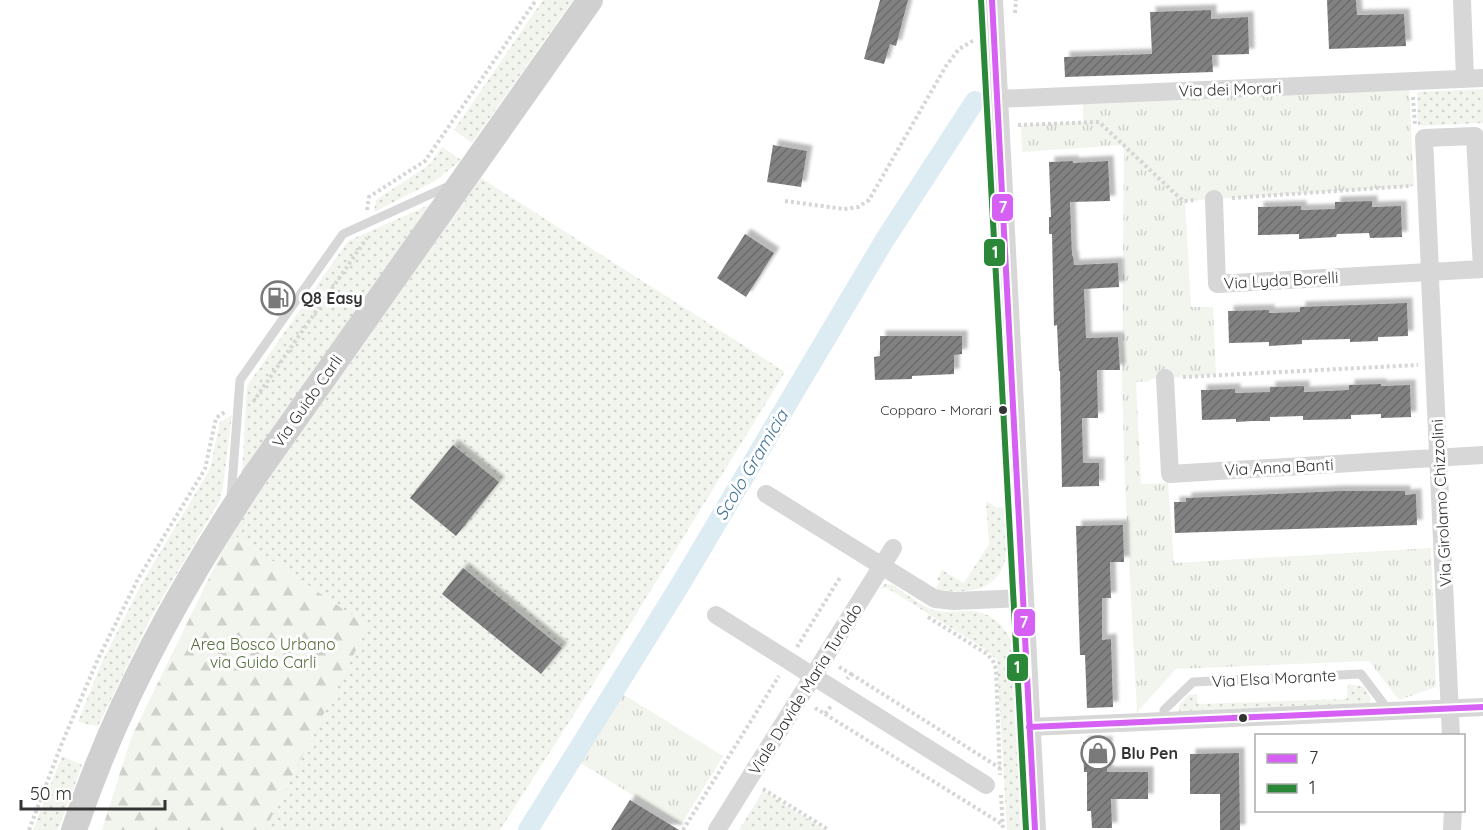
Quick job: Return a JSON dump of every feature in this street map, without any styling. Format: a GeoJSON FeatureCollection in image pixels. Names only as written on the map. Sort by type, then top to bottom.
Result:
{"type":"FeatureCollection","features":[{"type":"Feature","properties":{"kind":"main road","name":"Via Guido Carli"},"geometry":{"type":"LineString","coordinates":[[74,830],[97,767],[137,677],[180,595],[230,512],[590,0]]}},
{"type":"Feature","properties":{"kind":"street"},"geometry":{"type":"LineString","coordinates":[[991,0],[1035,830]]}},
{"type":"Feature","properties":{"kind":"street"},"geometry":{"type":"LineString","coordinates":[[1462,0],[1465,79]]}},
{"type":"Feature","properties":{"kind":"street","name":"Via dei Morari"},"geometry":{"type":"LineString","coordinates":[[996,99],[1483,78]]}},
{"type":"Feature","properties":{"kind":"street"},"geometry":{"type":"LineString","coordinates":[[1424,138],[1475,136],[1482,268],[1430,271]]}},
{"type":"Feature","properties":{"kind":"street","name":"Via Girolamo Chizzolini"},"geometry":{"type":"LineString","coordinates":[[1424,138],[1451,734]]}},
{"type":"Feature","properties":{"kind":"street","name":"Via Lyda Borelli"},"geometry":{"type":"LineString","coordinates":[[1214,199],[1216,284],[1430,271]]}},
{"type":"Feature","properties":{"kind":"street","name":"Via Anna Banti"},"geometry":{"type":"LineString","coordinates":[[1166,378],[1170,474],[1483,455]]}},
{"type":"Feature","properties":{"kind":"street"},"geometry":{"type":"LineString","coordinates":[[765,494],[940,601],[1023,598]]}},
{"type":"Feature","properties":{"kind":"street","name":"Viale Davide Maria Turoldo"},"geometry":{"type":"LineString","coordinates":[[717,830],[893,548]]}},
{"type":"Feature","properties":{"kind":"street"},"geometry":{"type":"LineString","coordinates":[[716,615],[839,693],[996,785]]}},
{"type":"Feature","properties":{"kind":"street"},"geometry":{"type":"LineString","coordinates":[[1029,727],[1483,707]]}},
{"type":"Feature","properties":{"kind":"street"},"geometry":{"type":"LineString","coordinates":[[1452,830],[1453,812]]}},
{"type":"Feature","properties":{"kind":"lane"},"geometry":{"type":"LineString","coordinates":[[993,32],[998,0]]}},
{"type":"Feature","properties":{"kind":"lane"},"geometry":{"type":"LineString","coordinates":[[230,512],[240,380],[342,234],[464,179]]}},
{"type":"Feature","properties":{"kind":"lane","name":"Via Elsa Morante"},"geometry":{"type":"LineString","coordinates":[[1164,721],[1164,710],[1193,682],[1361,674],[1389,711]]}},
{"type":"Feature","properties":{"kind":"path"},"geometry":{"type":"LineString","coordinates":[[29,830],[62,743],[98,659],[138,579],[205,469],[216,418],[226,411],[250,407],[374,228],[367,210],[369,197],[425,161],[536,0]]}},
{"type":"Feature","properties":{"kind":"path"},"geometry":{"type":"LineString","coordinates":[[785,201],[844,209],[858,207],[869,200],[946,66],[959,49],[993,32]]}},
{"type":"Feature","properties":{"kind":"path"},"geometry":{"type":"LineString","coordinates":[[1413,81],[1414,124],[1424,138]]}},
{"type":"Feature","properties":{"kind":"path"},"geometry":{"type":"LineString","coordinates":[[1017,125],[1099,122],[1183,201],[1426,185]]}},
{"type":"Feature","properties":{"kind":"path"},"geometry":{"type":"LineString","coordinates":[[1166,378],[1434,365]]}},
{"type":"Feature","properties":{"kind":"path"},"geometry":{"type":"LineString","coordinates":[[683,830],[841,576]]}},
{"type":"Feature","properties":{"kind":"path"},"geometry":{"type":"LineString","coordinates":[[922,613],[987,654],[996,669],[1000,768],[996,785],[1003,830]]}},
{"type":"Feature","properties":{"kind":"path"},"geometry":{"type":"LineString","coordinates":[[843,657],[838,666],[1000,768]]}},
{"type":"Feature","properties":{"kind":"path"},"geometry":{"type":"LineString","coordinates":[[825,714],[850,674]]}},
{"type":"Feature","properties":{"kind":"path"},"geometry":{"type":"LineString","coordinates":[[807,716],[813,707],[1002,824]]}},
{"type":"Feature","properties":{"kind":"path"},"geometry":{"type":"LineString","coordinates":[[756,796],[767,779]]}},
{"type":"Feature","properties":{"kind":"path"},"geometry":{"type":"LineString","coordinates":[[761,788],[829,830]]}},
{"type":"Feature","properties":{"kind":"green space"},"geometry":{"type":"Polygon","coordinates":[[[543,0],[573,0],[472,143],[454,130],[543,0]]]}},
{"type":"Feature","properties":{"kind":"green space"},"geometry":{"type":"Polygon","coordinates":[[[1409,87],[1414,186],[1185,201],[1191,307],[1213,307],[1216,375],[1136,382],[1141,484],[1168,483],[1174,563],[1431,548],[1436,687],[1399,700],[1369,661],[1176,669],[1137,712],[1122,381],[1124,145],[1022,152],[1021,125],[1083,122],[1083,101],[1409,87]]]}},
{"type":"Feature","properties":{"kind":"green space"},"geometry":{"type":"Polygon","coordinates":[[[1483,89],[1483,123],[1418,126],[1417,92],[1483,89]]]}},
{"type":"Feature","properties":{"kind":"green space"},"geometry":{"type":"Polygon","coordinates":[[[442,147],[461,160],[435,181],[374,212],[376,200],[429,165],[442,147]]]}},
{"type":"Feature","properties":{"kind":"green space"},"geometry":{"type":"Polygon","coordinates":[[[481,178],[785,372],[587,694],[500,830],[265,830],[368,626],[231,533],[481,178]]]}},
{"type":"Feature","properties":{"kind":"green space"},"geometry":{"type":"Polygon","coordinates":[[[431,204],[242,474],[247,386],[348,241],[431,204]]]}},
{"type":"Feature","properties":{"kind":"green space"},"geometry":{"type":"Polygon","coordinates":[[[232,415],[220,500],[150,619],[98,726],[78,722],[101,664],[143,581],[210,469],[220,422],[232,415]]]}},
{"type":"Feature","properties":{"kind":"green space"},"geometry":{"type":"Polygon","coordinates":[[[986,501],[997,508],[1007,507],[1007,545],[1002,568],[996,578],[973,590],[939,591],[935,589],[940,582],[937,579],[942,570],[964,583],[989,544],[986,501]]]}},
{"type":"Feature","properties":{"kind":"green space","name":"Area Bosco Urbano via Guido Carli"},"geometry":{"type":"Polygon","coordinates":[[[231,533],[368,626],[265,830],[102,830],[131,738],[231,533]]]}},
{"type":"Feature","properties":{"kind":"green space"},"geometry":{"type":"Polygon","coordinates":[[[885,584],[893,585],[920,604],[932,609],[944,612],[972,611],[988,615],[995,619],[1010,639],[1015,648],[1024,830],[1007,830],[997,660],[985,649],[887,588],[879,589],[885,584]]]}},
{"type":"Feature","properties":{"kind":"green space"},"geometry":{"type":"Polygon","coordinates":[[[1348,684],[1364,687],[1370,697],[1370,706],[1179,713],[1179,706],[1188,695],[1197,694],[1198,704],[1347,699],[1348,684]]]}},
{"type":"Feature","properties":{"kind":"green space"},"geometry":{"type":"Polygon","coordinates":[[[621,693],[723,756],[681,825],[579,762],[621,693]]]}},
{"type":"Feature","properties":{"kind":"green space"},"geometry":{"type":"Polygon","coordinates":[[[62,756],[82,765],[58,830],[33,830],[62,756]]]}},
{"type":"Feature","properties":{"kind":"green space"},"geometry":{"type":"Polygon","coordinates":[[[763,791],[825,830],[739,830],[763,791]]]}},
{"type":"Feature","properties":{"kind":"building"},"geometry":{"type":"Polygon","coordinates":[[[880,0],[908,0],[896,46],[890,44],[884,64],[864,59],[880,0]]]}},
{"type":"Feature","properties":{"kind":"building"},"geometry":{"type":"Polygon","coordinates":[[[1327,0],[1356,0],[1357,15],[1404,14],[1406,46],[1329,49],[1327,0]]]}},
{"type":"Feature","properties":{"kind":"building"},"geometry":{"type":"Polygon","coordinates":[[[1211,10],[1211,19],[1248,17],[1249,54],[1212,55],[1213,72],[1065,77],[1064,57],[1152,54],[1150,12],[1211,10]]]}},
{"type":"Feature","properties":{"kind":"building"},"geometry":{"type":"Polygon","coordinates":[[[773,145],[807,151],[801,187],[767,182],[773,145]]]}},
{"type":"Feature","properties":{"kind":"building"},"geometry":{"type":"Polygon","coordinates":[[[1073,161],[1073,163],[1108,161],[1110,201],[1070,202],[1072,256],[1074,265],[1118,263],[1119,287],[1084,289],[1086,338],[1118,337],[1120,370],[1097,370],[1098,418],[1082,418],[1083,463],[1099,463],[1099,486],[1062,487],[1060,371],[1057,325],[1054,326],[1052,234],[1049,234],[1049,217],[1051,217],[1049,162],[1073,161]]]}},
{"type":"Feature","properties":{"kind":"building"},"geometry":{"type":"Polygon","coordinates":[[[1372,201],[1372,207],[1401,206],[1402,237],[1370,238],[1369,233],[1299,239],[1299,234],[1258,235],[1258,207],[1301,206],[1301,210],[1335,209],[1335,202],[1372,201]]]}},
{"type":"Feature","properties":{"kind":"building"},"geometry":{"type":"Polygon","coordinates":[[[745,234],[774,253],[746,297],[717,278],[745,234]]]}},
{"type":"Feature","properties":{"kind":"building"},"geometry":{"type":"Polygon","coordinates":[[[1407,303],[1408,336],[1378,337],[1378,341],[1302,340],[1302,344],[1269,346],[1269,342],[1229,343],[1228,311],[1300,312],[1300,307],[1407,303]]]}},
{"type":"Feature","properties":{"kind":"building"},"geometry":{"type":"Polygon","coordinates":[[[880,336],[962,336],[962,354],[954,355],[954,374],[912,376],[912,379],[875,380],[874,357],[880,356],[880,336]]]}},
{"type":"Feature","properties":{"kind":"building"},"geometry":{"type":"Polygon","coordinates":[[[1381,384],[1381,386],[1410,385],[1411,417],[1381,418],[1381,414],[1351,415],[1351,419],[1303,420],[1303,416],[1270,417],[1270,421],[1202,420],[1201,390],[1235,389],[1235,393],[1270,392],[1270,387],[1304,386],[1304,392],[1349,390],[1349,385],[1381,384]]]}},
{"type":"Feature","properties":{"kind":"building"},"geometry":{"type":"Polygon","coordinates":[[[453,445],[499,482],[456,536],[410,498],[453,445]]]}},
{"type":"Feature","properties":{"kind":"building"},"geometry":{"type":"Polygon","coordinates":[[[1339,491],[1405,491],[1405,495],[1416,494],[1417,525],[1175,533],[1174,502],[1186,502],[1186,498],[1339,491]]]}},
{"type":"Feature","properties":{"kind":"building"},"geometry":{"type":"Polygon","coordinates":[[[1123,525],[1124,562],[1110,562],[1111,598],[1102,598],[1102,640],[1111,639],[1113,707],[1087,708],[1085,655],[1080,655],[1076,526],[1123,525]]]}},
{"type":"Feature","properties":{"kind":"building"},"geometry":{"type":"Polygon","coordinates":[[[463,568],[562,648],[541,674],[442,594],[463,568]]]}},
{"type":"Feature","properties":{"kind":"building"},"geometry":{"type":"Polygon","coordinates":[[[1083,742],[1107,742],[1107,772],[1148,772],[1148,799],[1111,799],[1112,828],[1092,828],[1091,811],[1087,811],[1087,772],[1084,772],[1083,742]]]}},
{"type":"Feature","properties":{"kind":"building"},"geometry":{"type":"Polygon","coordinates":[[[1239,753],[1240,830],[1220,830],[1220,794],[1190,794],[1190,754],[1239,753]]]}},
{"type":"Feature","properties":{"kind":"building"},"geometry":{"type":"Polygon","coordinates":[[[630,800],[679,830],[611,830],[630,800]]]}},
{"type":"Feature","properties":{"kind":"waterway","name":"Scolo Gramicia"},"geometry":{"type":"LineString","coordinates":[[528,830],[680,585],[884,241],[975,101]]}},
{"type":"Feature","properties":{"kind":"transit line","name":"1"},"geometry":{"type":"LineString","coordinates":[[981,0],[1026,830]]}},
{"type":"Feature","properties":{"kind":"transit line","name":"7"},"geometry":{"type":"LineString","coordinates":[[992,0],[1035,830]]}},
{"type":"Feature","properties":{"kind":"transit line","name":"7"},"geometry":{"type":"LineString","coordinates":[[1029,727],[1483,707]]}},
{"type":"Feature","properties":{"kind":"place","name":"Q8 Easy"},"geometry":{"type":"Point","coordinates":[278,298]}},
{"type":"Feature","properties":{"kind":"place","name":"Copparo - Morari"},"geometry":{"type":"Point","coordinates":[1003,410]}},
{"type":"Feature","properties":{"kind":"place","name":"Blu Pen"},"geometry":{"type":"Point","coordinates":[1098,753]}}]}
